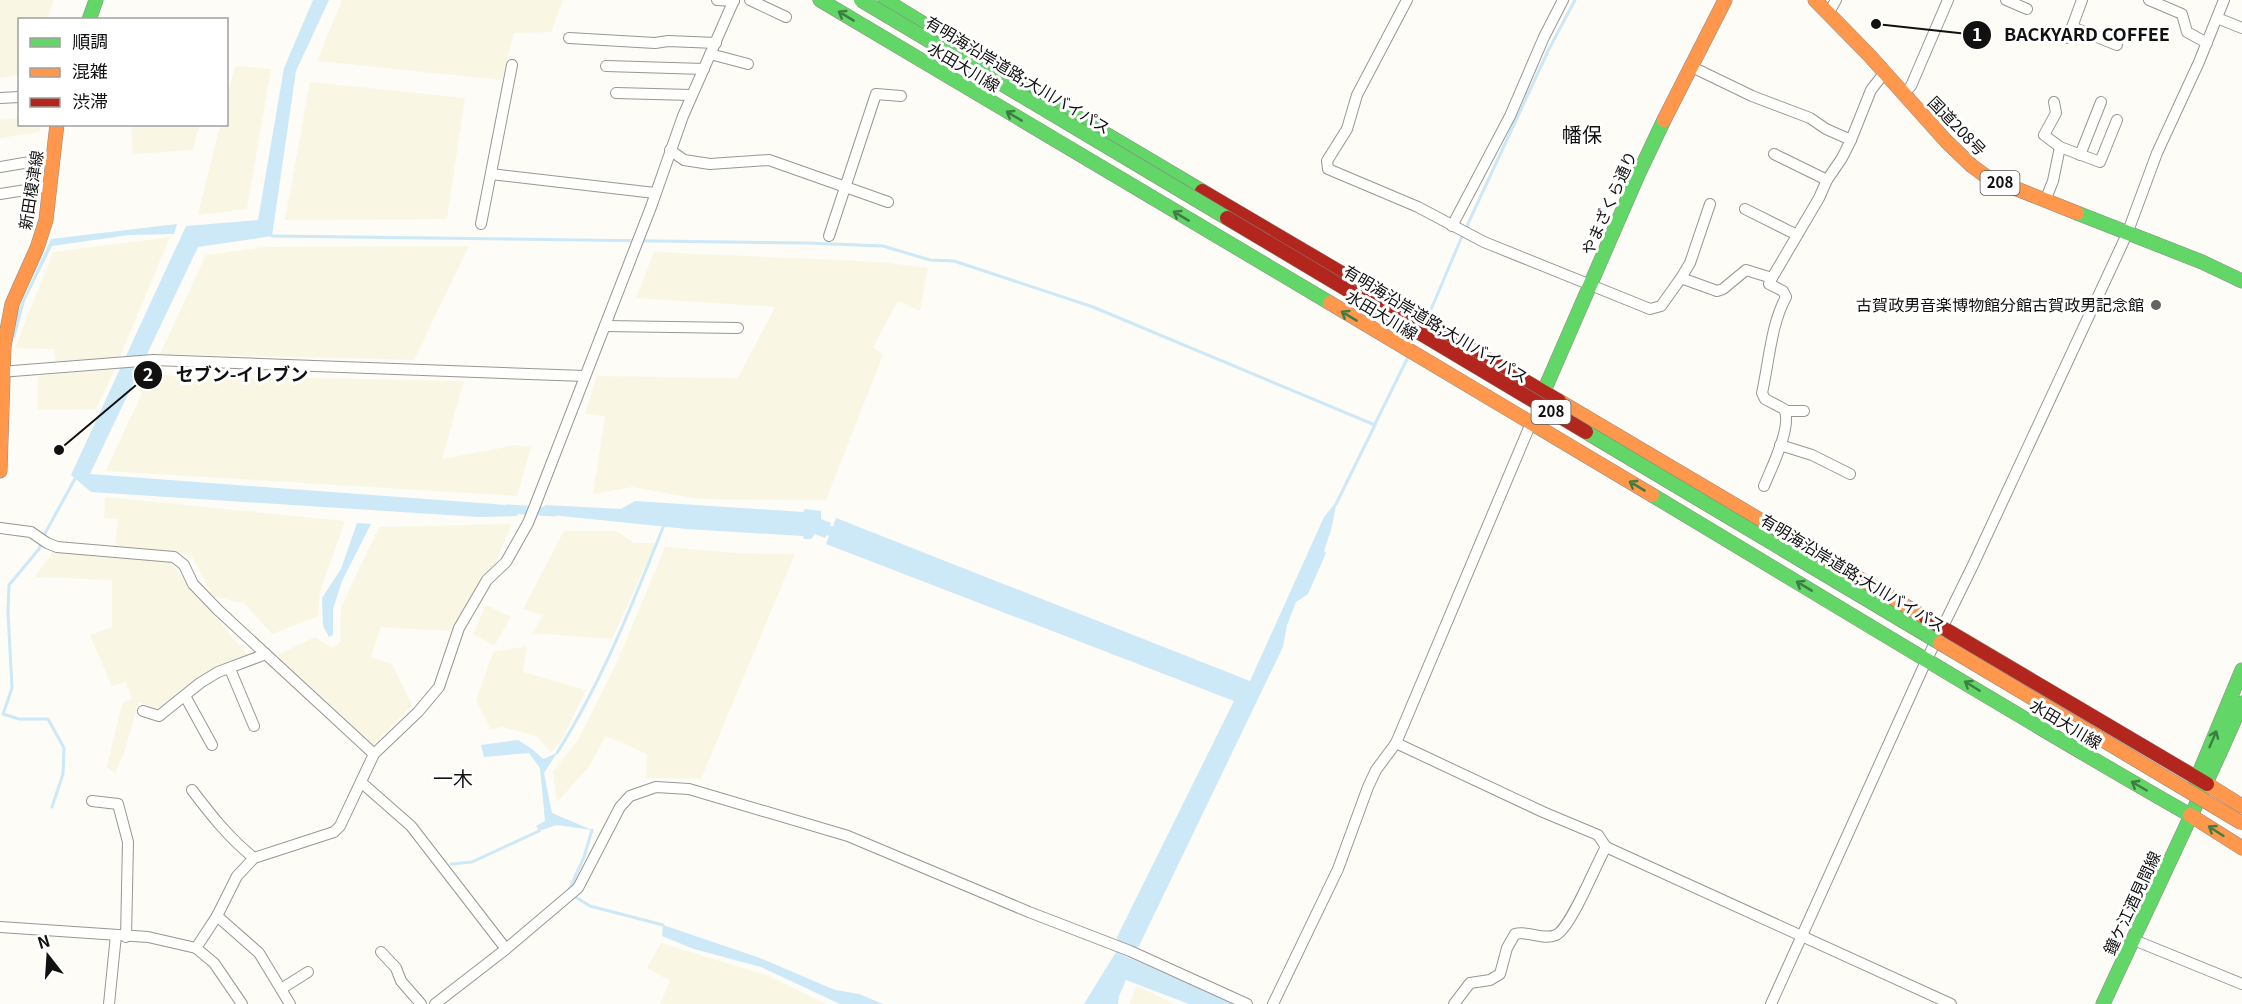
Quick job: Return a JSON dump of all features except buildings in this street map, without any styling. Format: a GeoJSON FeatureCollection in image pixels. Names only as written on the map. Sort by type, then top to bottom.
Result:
{"type":"FeatureCollection","features":[{"type":"Feature","properties":{"kind":"main road"},"geometry":{"type":"LineString","coordinates":[[89,18],[96,0]]}},
{"type":"Feature","properties":{"kind":"main road","name":"水田大川線"},"geometry":{"type":"LineString","coordinates":[[820,0],[1927,658],[2055,738],[2190,815],[2242,848]]}},
{"type":"Feature","properties":{"kind":"main road","name":"有明海沿岸道路;大川バイパス"},"geometry":{"type":"LineString","coordinates":[[861,0],[2242,823]]}},
{"type":"Feature","properties":{"kind":"main road","name":"有明海沿岸道路;大川バイパス"},"geometry":{"type":"LineString","coordinates":[[871,0],[1557,411],[2242,816]]}},
{"type":"Feature","properties":{"kind":"main road","name":"水田大川線"},"geometry":{"type":"LineString","coordinates":[[885,0],[1023,85],[1415,318],[2242,806]]}},
{"type":"Feature","properties":{"kind":"main road","name":"やまざくら通り"},"geometry":{"type":"LineString","coordinates":[[1531,423],[1638,175],[1690,66],[1725,0]]}},
{"type":"Feature","properties":{"kind":"main road","name":"国道208号"},"geometry":{"type":"LineString","coordinates":[[1815,0],[1885,72],[1951,147],[1987,177],[2242,280]]}},
{"type":"Feature","properties":{"kind":"main road","name":"新田榎津線"},"geometry":{"type":"LineString","coordinates":[[0,471],[1,372],[4,346],[12,304],[43,229],[51,186],[57,126]]}},
{"type":"Feature","properties":{"kind":"main road"},"geometry":{"type":"LineString","coordinates":[[2190,815],[2242,670]]}},
{"type":"Feature","properties":{"kind":"main road"},"geometry":{"type":"LineString","coordinates":[[2202,781],[2242,703]]}},
{"type":"Feature","properties":{"kind":"main road","name":"鐘ケ江酒見間線"},"geometry":{"type":"LineString","coordinates":[[2103,1004],[2190,815]]}},
{"type":"Feature","properties":{"kind":"street"},"geometry":{"type":"LineString","coordinates":[[196,948],[218,916],[237,876],[254,858],[334,832],[344,821],[374,754],[418,712],[439,687],[459,628],[487,580],[506,562],[528,523],[638,241],[691,95],[734,1],[717,0]]}},
{"type":"Feature","properties":{"kind":"street"},"geometry":{"type":"LineString","coordinates":[[750,0],[786,17]]}},
{"type":"Feature","properties":{"kind":"street"},"geometry":{"type":"LineString","coordinates":[[1407,0],[1358,95],[1347,129],[1326,166],[1328,169],[1418,207],[1472,236],[1650,309],[1661,306],[1681,278],[1690,262],[1710,204]]}},
{"type":"Feature","properties":{"kind":"street"},"geometry":{"type":"LineString","coordinates":[[1452,226],[1510,116],[1544,37],[1563,0]]}},
{"type":"Feature","properties":{"kind":"street"},"geometry":{"type":"LineString","coordinates":[[1828,14],[1836,0]]}},
{"type":"Feature","properties":{"kind":"street"},"geometry":{"type":"LineString","coordinates":[[1904,93],[1911,86],[1948,0]]}},
{"type":"Feature","properties":{"kind":"street"},"geometry":{"type":"LineString","coordinates":[[2006,0],[2026,9]]}},
{"type":"Feature","properties":{"kind":"street"},"geometry":{"type":"LineString","coordinates":[[2082,0],[2070,32],[2117,45]]}},
{"type":"Feature","properties":{"kind":"street"},"geometry":{"type":"LineString","coordinates":[[2149,0],[2182,14],[2187,32],[2207,43]]}},
{"type":"Feature","properties":{"kind":"street"},"geometry":{"type":"LineString","coordinates":[[1771,1004],[1927,658],[2127,234],[2157,153],[2224,0]]}},
{"type":"Feature","properties":{"kind":"street"},"geometry":{"type":"LineString","coordinates":[[2217,18],[2242,28]]}},
{"type":"Feature","properties":{"kind":"street"},"geometry":{"type":"LineString","coordinates":[[569,38],[655,43],[669,41],[716,43]]}},
{"type":"Feature","properties":{"kind":"street"},"geometry":{"type":"LineString","coordinates":[[710,54],[748,64]]}},
{"type":"Feature","properties":{"kind":"street"},"geometry":{"type":"LineString","coordinates":[[481,225],[512,65]]}},
{"type":"Feature","properties":{"kind":"street"},"geometry":{"type":"LineString","coordinates":[[606,66],[704,69]]}},
{"type":"Feature","properties":{"kind":"street"},"geometry":{"type":"LineString","coordinates":[[1690,66],[1752,96],[1810,118],[1826,129],[1851,140]]}},
{"type":"Feature","properties":{"kind":"street"},"geometry":{"type":"LineString","coordinates":[[1804,411],[1786,411],[1765,399],[1762,393],[1774,327],[1786,297],[1783,291],[1769,284],[1851,140],[1871,90],[1885,72]]}},
{"type":"Feature","properties":{"kind":"street"},"geometry":{"type":"LineString","coordinates":[[616,93],[691,95]]}},
{"type":"Feature","properties":{"kind":"street"},"geometry":{"type":"LineString","coordinates":[[829,237],[876,94],[901,96]]}},
{"type":"Feature","properties":{"kind":"street"},"geometry":{"type":"LineString","coordinates":[[0,98],[18,97]]}},
{"type":"Feature","properties":{"kind":"street"},"geometry":{"type":"LineString","coordinates":[[2054,102],[2056,113],[2044,135],[2060,147],[2100,162],[2117,120]]}},
{"type":"Feature","properties":{"kind":"street"},"geometry":{"type":"LineString","coordinates":[[2080,155],[2101,102]]}},
{"type":"Feature","properties":{"kind":"street"},"geometry":{"type":"LineString","coordinates":[[2045,201],[2053,181],[2060,147]]}},
{"type":"Feature","properties":{"kind":"street"},"geometry":{"type":"LineString","coordinates":[[670,150],[684,160],[710,164],[769,160],[888,202]]}},
{"type":"Feature","properties":{"kind":"street"},"geometry":{"type":"LineString","coordinates":[[1774,154],[1827,180]]}},
{"type":"Feature","properties":{"kind":"street"},"geometry":{"type":"LineString","coordinates":[[0,166],[53,158]]}},
{"type":"Feature","properties":{"kind":"street"},"geometry":{"type":"LineString","coordinates":[[490,174],[655,193]]}},
{"type":"Feature","properties":{"kind":"street"},"geometry":{"type":"LineString","coordinates":[[0,194],[51,186]]}},
{"type":"Feature","properties":{"kind":"street"},"geometry":{"type":"LineString","coordinates":[[1745,209],[1797,235]]}},
{"type":"Feature","properties":{"kind":"street"},"geometry":{"type":"LineString","coordinates":[[1681,278],[1717,291],[1723,290],[1746,270],[1772,278]]}},
{"type":"Feature","properties":{"kind":"street"},"geometry":{"type":"LineString","coordinates":[[604,326],[737,329]]}},
{"type":"Feature","properties":{"kind":"street"},"geometry":{"type":"LineString","coordinates":[[1,372],[146,360],[585,376]]}},
{"type":"Feature","properties":{"kind":"street"},"geometry":{"type":"LineString","coordinates":[[1764,486],[1780,445],[1787,416],[1786,411]]}},
{"type":"Feature","properties":{"kind":"street"},"geometry":{"type":"LineString","coordinates":[[1273,1004],[1338,870],[1376,770],[1396,743],[1531,423]]}},
{"type":"Feature","properties":{"kind":"street"},"geometry":{"type":"LineString","coordinates":[[1780,445],[1812,455],[1850,474]]}},
{"type":"Feature","properties":{"kind":"street"},"geometry":{"type":"LineString","coordinates":[[0,528],[37,534],[57,548],[174,557],[184,565],[199,591],[374,754]]}},
{"type":"Feature","properties":{"kind":"street"},"geometry":{"type":"LineString","coordinates":[[143,711],[159,716],[200,683],[218,672],[266,654]]}},
{"type":"Feature","properties":{"kind":"street"},"geometry":{"type":"LineString","coordinates":[[230,669],[254,726]]}},
{"type":"Feature","properties":{"kind":"street"},"geometry":{"type":"LineString","coordinates":[[184,696],[212,745]]}},
{"type":"Feature","properties":{"kind":"street"},"geometry":{"type":"LineString","coordinates":[[1396,743],[1543,812],[1598,835],[1606,847],[1951,1004]]}},
{"type":"Feature","properties":{"kind":"street"},"geometry":{"type":"LineString","coordinates":[[362,783],[411,825],[506,949]]}},
{"type":"Feature","properties":{"kind":"street"},"geometry":{"type":"LineString","coordinates":[[435,1004],[506,949],[578,888],[620,807],[630,796],[642,790],[669,787],[688,789],[747,805],[848,836],[1029,912],[1130,951],[1247,1004]]}},
{"type":"Feature","properties":{"kind":"street"},"geometry":{"type":"LineString","coordinates":[[192,789],[235,843],[254,858]]}},
{"type":"Feature","properties":{"kind":"street"},"geometry":{"type":"LineString","coordinates":[[92,801],[118,804],[127,834],[121,936],[110,1004]]}},
{"type":"Feature","properties":{"kind":"street"},"geometry":{"type":"LineString","coordinates":[[1454,1004],[1470,983],[1490,980],[1500,974],[1507,948],[1515,934],[1549,937],[1563,930],[1606,847]]}},
{"type":"Feature","properties":{"kind":"street"},"geometry":{"type":"LineString","coordinates":[[218,916],[259,953],[290,1004]]}},
{"type":"Feature","properties":{"kind":"street"},"geometry":{"type":"LineString","coordinates":[[0,927],[168,940],[196,948],[214,963],[242,1004]]}},
{"type":"Feature","properties":{"kind":"street"},"geometry":{"type":"LineString","coordinates":[[2134,940],[2242,984]]}},
{"type":"Feature","properties":{"kind":"street"},"geometry":{"type":"LineString","coordinates":[[381,951],[396,968],[400,981],[421,1004]]}},
{"type":"Feature","properties":{"kind":"street"},"geometry":{"type":"LineString","coordinates":[[281,989],[308,972]]}},
{"type":"Feature","properties":{"kind":"shaded area"},"geometry":{"type":"Polygon","coordinates":[[[0,0],[54,0],[47,18],[18,18],[18,75],[0,78],[0,0]]]}},
{"type":"Feature","properties":{"kind":"shaded area"},"geometry":{"type":"Polygon","coordinates":[[[342,0],[563,0],[551,32],[514,33],[502,80],[317,61],[342,0]]]}},
{"type":"Feature","properties":{"kind":"shaded area"},"geometry":{"type":"Polygon","coordinates":[[[235,66],[271,69],[247,209],[198,215],[220,126],[228,126],[228,95],[235,66]]]}},
{"type":"Feature","properties":{"kind":"shaded area"},"geometry":{"type":"Polygon","coordinates":[[[310,82],[465,98],[447,219],[285,220],[310,82]]]}},
{"type":"Feature","properties":{"kind":"shaded area"},"geometry":{"type":"Polygon","coordinates":[[[18,118],[18,126],[41,126],[40,132],[0,138],[0,120],[18,118]]]}},
{"type":"Feature","properties":{"kind":"shaded area"},"geometry":{"type":"Polygon","coordinates":[[[131,126],[199,126],[193,150],[133,154],[131,126]]]}},
{"type":"Feature","properties":{"kind":"shaded area"},"geometry":{"type":"Polygon","coordinates":[[[170,237],[120,357],[56,363],[54,349],[15,348],[53,252],[170,237]]]}},
{"type":"Feature","properties":{"kind":"shaded area"},"geometry":{"type":"Polygon","coordinates":[[[469,246],[414,360],[160,354],[206,255],[265,247],[469,246]]]}},
{"type":"Feature","properties":{"kind":"shaded area"},"geometry":{"type":"Polygon","coordinates":[[[654,252],[881,262],[928,268],[920,311],[898,301],[873,347],[883,355],[826,500],[698,499],[633,487],[593,494],[605,416],[585,414],[597,376],[738,378],[775,307],[636,298],[654,252]]]}},
{"type":"Feature","properties":{"kind":"shaded area"},"geometry":{"type":"Polygon","coordinates":[[[115,369],[96,409],[37,410],[38,376],[115,369]]]}},
{"type":"Feature","properties":{"kind":"shaded area"},"geometry":{"type":"Polygon","coordinates":[[[150,375],[464,381],[442,459],[516,445],[531,447],[517,496],[106,471],[150,375]]]}},
{"type":"Feature","properties":{"kind":"shaded area"},"geometry":{"type":"Polygon","coordinates":[[[105,497],[345,521],[320,592],[318,616],[272,634],[244,603],[214,597],[191,555],[115,547],[118,519],[104,518],[105,497]]]}},
{"type":"Feature","properties":{"kind":"shaded area"},"geometry":{"type":"Polygon","coordinates":[[[512,524],[494,565],[450,631],[381,627],[371,657],[392,664],[412,705],[373,745],[277,655],[315,637],[332,648],[340,642],[341,607],[379,527],[512,524]]]}},
{"type":"Feature","properties":{"kind":"shaded area"},"geometry":{"type":"Polygon","coordinates":[[[564,531],[617,531],[634,543],[656,543],[612,639],[533,633],[543,615],[523,609],[564,531]]]}},
{"type":"Feature","properties":{"kind":"shaded area"},"geometry":{"type":"Polygon","coordinates":[[[665,547],[736,553],[795,554],[701,779],[646,778],[647,754],[606,736],[588,768],[557,802],[553,771],[578,740],[618,660],[665,547]]]}},
{"type":"Feature","properties":{"kind":"shaded area"},"geometry":{"type":"Polygon","coordinates":[[[53,552],[169,561],[249,657],[216,666],[157,709],[139,702],[123,756],[115,773],[107,767],[122,703],[132,699],[126,682],[112,686],[90,635],[112,627],[112,580],[35,577],[53,552]]]}},
{"type":"Feature","properties":{"kind":"shaded area"},"geometry":{"type":"Polygon","coordinates":[[[486,605],[511,617],[494,646],[473,634],[486,605]]]}},
{"type":"Feature","properties":{"kind":"shaded area"},"geometry":{"type":"Polygon","coordinates":[[[527,646],[523,672],[586,690],[560,744],[551,752],[536,736],[503,727],[491,729],[476,701],[493,652],[527,646]]]}},
{"type":"Feature","properties":{"kind":"shaded area"},"geometry":{"type":"Polygon","coordinates":[[[661,943],[769,976],[826,1004],[660,1004],[670,981],[647,968],[661,943]]]}},
{"type":"Feature","properties":{"kind":"shaded area"},"geometry":{"type":"Polygon","coordinates":[[[1137,986],[1174,1004],[1129,1004],[1137,986]]]}},
{"type":"Feature","properties":{"kind":"water"},"geometry":{"type":"Polygon","coordinates":[[[313,0],[329,0],[296,71],[272,236],[198,247],[90,474],[519,506],[517,516],[479,517],[91,492],[71,475],[186,226],[258,220],[284,68],[313,0]]]}},
{"type":"Feature","properties":{"kind":"water"},"geometry":{"type":"Polygon","coordinates":[[[177,224],[174,234],[129,235],[52,246],[25,301],[15,338],[12,336],[15,317],[51,239],[177,224]]]}},
{"type":"Feature","properties":{"kind":"water"},"geometry":{"type":"Polygon","coordinates":[[[635,501],[803,512],[805,509],[821,511],[821,519],[831,523],[830,526],[833,526],[836,518],[1250,681],[1324,517],[1337,501],[1324,551],[1326,553],[1308,594],[1296,602],[1287,625],[1283,647],[1139,946],[1134,948],[1118,942],[1117,937],[1234,701],[826,544],[829,536],[827,535],[825,538],[815,534],[811,539],[804,539],[803,536],[687,529],[542,514],[545,505],[621,509],[635,501]]]}},
{"type":"Feature","properties":{"kind":"water"},"geometry":{"type":"Polygon","coordinates":[[[357,523],[371,524],[342,581],[333,609],[333,635],[329,637],[323,626],[322,598],[341,569],[357,523]]]}},
{"type":"Feature","properties":{"kind":"water"},"geometry":{"type":"Polygon","coordinates":[[[518,740],[543,759],[557,753],[544,773],[552,813],[592,830],[557,825],[539,831],[536,826],[545,821],[540,768],[529,753],[484,757],[481,745],[518,740]]]}},
{"type":"Feature","properties":{"kind":"water"},"geometry":{"type":"Polygon","coordinates":[[[663,925],[760,958],[835,990],[859,994],[883,1004],[840,1004],[761,967],[694,949],[662,936],[663,925]]]}},
{"type":"Feature","properties":{"kind":"water"},"geometry":{"type":"Polygon","coordinates":[[[1116,952],[1235,1004],[1189,1004],[1126,980],[1118,1004],[1084,1004],[1116,952]]]}},
{"type":"Feature","properties":{"kind":"waterway"},"geometry":{"type":"LineString","coordinates":[[1466,228],[1549,49],[1575,0]]}},
{"type":"Feature","properties":{"kind":"waterway"},"geometry":{"type":"LineString","coordinates":[[1427,319],[1463,234]]}},
{"type":"Feature","properties":{"kind":"waterway"},"geometry":{"type":"LineString","coordinates":[[272,236],[807,243],[883,246],[930,260],[954,261],[1093,307],[1375,425],[1336,504]]}},
{"type":"Feature","properties":{"kind":"waterway"},"geometry":{"type":"LineString","coordinates":[[1375,424],[1409,355]]}},
{"type":"Feature","properties":{"kind":"waterway"},"geometry":{"type":"LineString","coordinates":[[43,537],[76,477]]}},
{"type":"Feature","properties":{"kind":"waterway"},"geometry":{"type":"LineString","coordinates":[[508,509],[554,512]]}},
{"type":"Feature","properties":{"kind":"waterway"},"geometry":{"type":"LineString","coordinates":[[557,753],[602,670],[664,525]]}},
{"type":"Feature","properties":{"kind":"waterway"},"geometry":{"type":"LineString","coordinates":[[41,543],[39,549],[9,585],[12,688],[3,714],[19,719],[48,719],[64,748],[63,774],[52,807]]}},
{"type":"Feature","properties":{"kind":"waterway"},"geometry":{"type":"LineString","coordinates":[[569,890],[584,857],[592,830]]}},
{"type":"Feature","properties":{"kind":"waterway"},"geometry":{"type":"LineString","coordinates":[[451,864],[472,862],[539,831]]}},
{"type":"Feature","properties":{"kind":"waterway"},"geometry":{"type":"LineString","coordinates":[[574,896],[590,906],[663,925]]}},
{"type":"Feature","properties":{"kind":"traffic: fast"},"geometry":{"type":"LineString","coordinates":[[90,18],[96,0]]}},
{"type":"Feature","properties":{"kind":"traffic: fast"},"geometry":{"type":"LineString","coordinates":[[820,0],[1330,303]]}},
{"type":"Feature","properties":{"kind":"traffic: fast"},"geometry":{"type":"LineString","coordinates":[[861,0],[1227,218]]}},
{"type":"Feature","properties":{"kind":"traffic: fast"},"geometry":{"type":"LineString","coordinates":[[885,0],[1202,191]]}},
{"type":"Feature","properties":{"kind":"traffic: fast"},"geometry":{"type":"LineString","coordinates":[[1540,400],[1664,120]]}},
{"type":"Feature","properties":{"kind":"traffic: fast"},"geometry":{"type":"LineString","coordinates":[[2077,213],[2202,262],[2242,281]]}},
{"type":"Feature","properties":{"kind":"traffic: fast"},"geometry":{"type":"LineString","coordinates":[[1586,432],[1940,643]]}},
{"type":"Feature","properties":{"kind":"traffic: fast"},"geometry":{"type":"LineString","coordinates":[[1652,495],[1987,697],[2190,815]]}},
{"type":"Feature","properties":{"kind":"traffic: fast"},"geometry":{"type":"LineString","coordinates":[[2195,788],[2197,778],[2242,670]]}},
{"type":"Feature","properties":{"kind":"traffic: fast"},"geometry":{"type":"LineString","coordinates":[[2103,1004],[2242,703]]}},
{"type":"Feature","properties":{"kind":"traffic: slow"},"geometry":{"type":"LineString","coordinates":[[1664,120],[1725,0]]}},
{"type":"Feature","properties":{"kind":"traffic: slow"},"geometry":{"type":"LineString","coordinates":[[1815,0],[1972,166],[1987,177],[2077,213]]}},
{"type":"Feature","properties":{"kind":"traffic: slow"},"geometry":{"type":"LineString","coordinates":[[0,471],[4,346],[12,304],[37,248],[46,220],[57,126]]}},
{"type":"Feature","properties":{"kind":"traffic: slow"},"geometry":{"type":"LineString","coordinates":[[1330,303],[1652,495]]}},
{"type":"Feature","properties":{"kind":"traffic: slow"},"geometry":{"type":"LineString","coordinates":[[1559,401],[1926,618]]}},
{"type":"Feature","properties":{"kind":"traffic: slow"},"geometry":{"type":"LineString","coordinates":[[1940,643],[2242,823]]}},
{"type":"Feature","properties":{"kind":"traffic: slow"},"geometry":{"type":"LineString","coordinates":[[2207,784],[2242,806]]}},
{"type":"Feature","properties":{"kind":"traffic: slow"},"geometry":{"type":"LineString","coordinates":[[2190,815],[2242,848]]}},
{"type":"Feature","properties":{"kind":"traffic: jam"},"geometry":{"type":"LineString","coordinates":[[1202,191],[1559,401]]}},
{"type":"Feature","properties":{"kind":"traffic: jam"},"geometry":{"type":"LineString","coordinates":[[1227,218],[1586,432]]}},
{"type":"Feature","properties":{"kind":"traffic: jam"},"geometry":{"type":"LineString","coordinates":[[1926,618],[2207,784]]}},
{"type":"Feature","properties":{"kind":"place","name":"BACKYARD COFFEE"},"geometry":{"type":"Point","coordinates":[1876,24]}},
{"type":"Feature","properties":{"kind":"place","name":"古賀政男音楽博物館分館古賀政男記念館"},"geometry":{"type":"Point","coordinates":[2156,305]}},
{"type":"Feature","properties":{"kind":"place","name":"セブン-イレブン"},"geometry":{"type":"Point","coordinates":[59,450]}},
{"type":"Feature","properties":{"kind":"district","name":"幡保"},"geometry":{"type":"Point","coordinates":[1582,135]}},
{"type":"Feature","properties":{"kind":"district","name":"一木"},"geometry":{"type":"Point","coordinates":[453,779]}}]}
